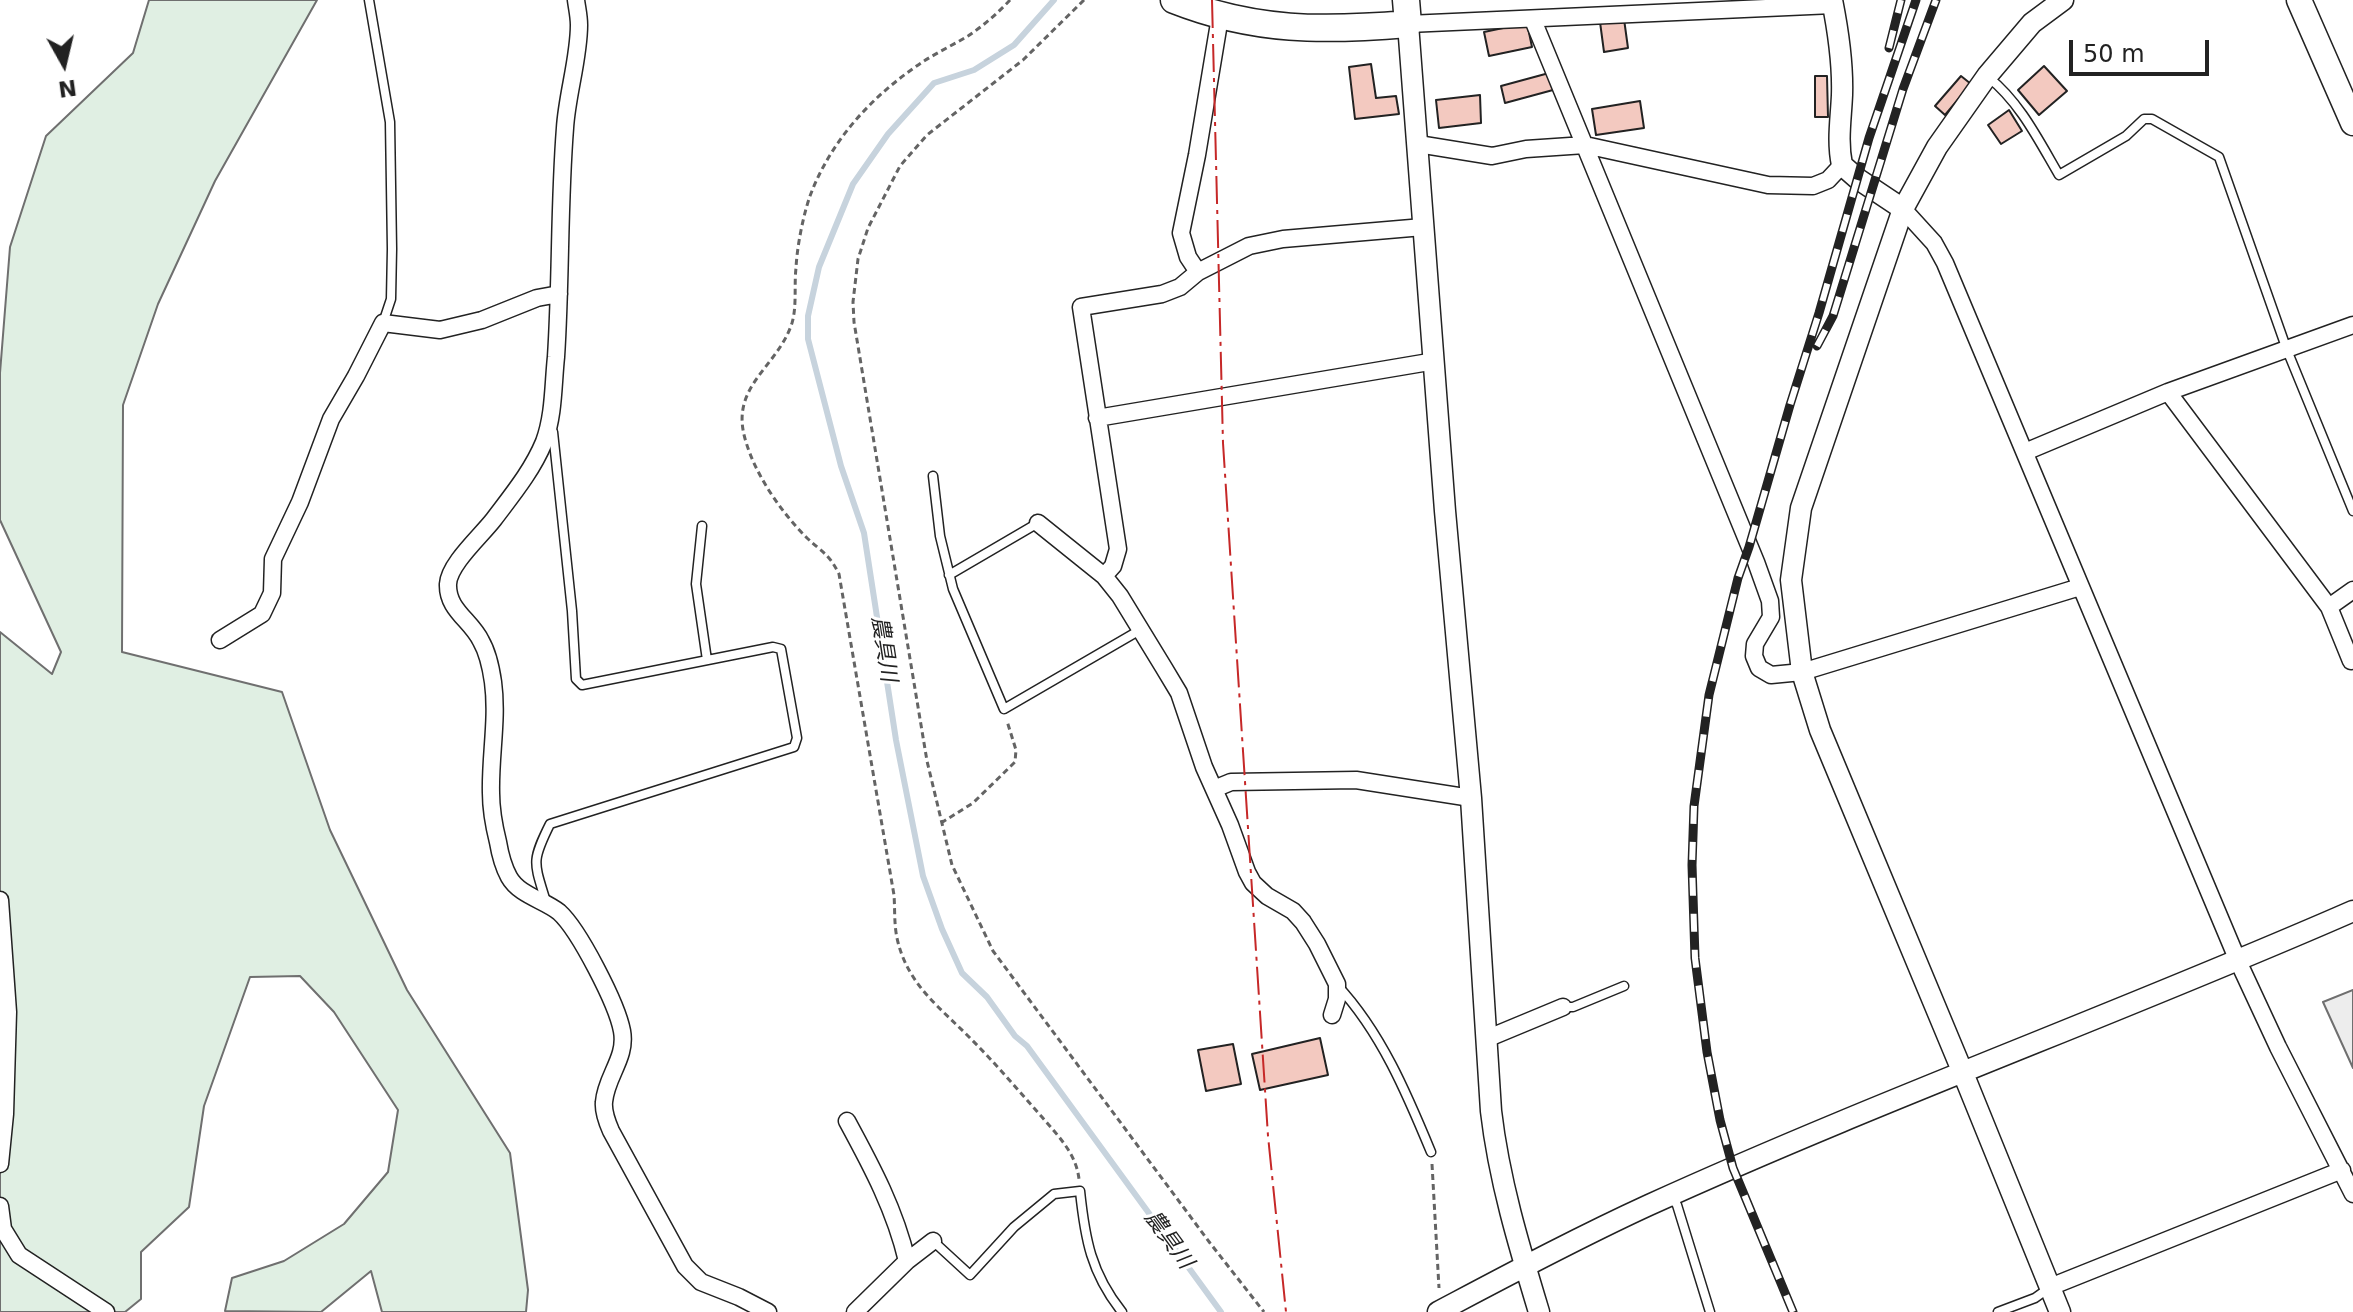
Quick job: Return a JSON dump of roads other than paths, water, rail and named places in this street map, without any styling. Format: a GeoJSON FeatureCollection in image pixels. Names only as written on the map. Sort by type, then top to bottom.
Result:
{"type":"FeatureCollection","features":[{"type":"Feature","properties":{"kind":"main road"},"geometry":{"type":"LineString","coordinates":[[1174,0],[1220,17],[1297,29],[1342,29],[1407,12]]}},
{"type":"Feature","properties":{"kind":"main road"},"geometry":{"type":"LineString","coordinates":[[2299,0],[2353,123]]}},
{"type":"Feature","properties":{"kind":"street"},"geometry":{"type":"LineString","coordinates":[[576,0],[579,25],[565,127],[551,415],[545,439],[526,476],[453,568],[447,581],[452,604],[481,639],[488,656],[493,682],[491,794],[502,861],[511,880],[530,896],[561,914],[575,931],[622,1031],[623,1048],[603,1103],[605,1116],[621,1152],[685,1266],[701,1282],[768,1312]]}},
{"type":"Feature","properties":{"kind":"street"},"geometry":{"type":"LineString","coordinates":[[2060,1312],[1820,730],[1802,672],[1791,580],[1801,508],[1903,209],[1937,147],[1987,76],[2032,23],[2063,0]]}},
{"type":"Feature","properties":{"kind":"street"},"geometry":{"type":"LineString","coordinates":[[1539,1312],[1510,1217],[1495,1146],[1471,798],[1407,12],[1533,20],[1832,2],[1841,65],[1839,150],[1842,165],[1903,209],[1934,243],[1945,263],[2238,961],[2353,1194]]}},
{"type":"Feature","properties":{"kind":"street"},"geometry":{"type":"LineString","coordinates":[[1198,272],[1188,257],[1181,233],[1220,17]]}},
{"type":"Feature","properties":{"kind":"street"},"geometry":{"type":"LineString","coordinates":[[1533,20],[1770,601],[1771,617],[1755,644],[1754,656],[1759,668],[1771,675],[1802,672],[2080,587]]}},
{"type":"Feature","properties":{"kind":"street"},"geometry":{"type":"LineString","coordinates":[[1418,144],[1492,156],[1526,149],[1585,145],[1768,185],[1813,186],[1828,180],[1842,165]]}},
{"type":"Feature","properties":{"kind":"street"},"geometry":{"type":"LineString","coordinates":[[1104,576],[1113,566],[1118,549],[1081,307],[1162,294],[1180,287],[1198,272],[1249,246],[1283,239],[1423,227]]}},
{"type":"Feature","properties":{"kind":"street"},"geometry":{"type":"LineString","coordinates":[[220,640],[262,614],[272,593],[273,559],[300,502],[331,419],[383,323],[440,330],[482,320],[537,298],[559,294]]}},
{"type":"Feature","properties":{"kind":"street"},"geometry":{"type":"LineString","coordinates":[[2025,452],[2168,392],[2353,325]]}},
{"type":"Feature","properties":{"kind":"street"},"geometry":{"type":"LineString","coordinates":[[1097,418],[1435,361]]}},
{"type":"Feature","properties":{"kind":"street"},"geometry":{"type":"LineString","coordinates":[[2168,392],[2329,607],[2351,661]]}},
{"type":"Feature","properties":{"kind":"street"},"geometry":{"type":"LineString","coordinates":[[1038,523],[1104,576],[1120,596],[1179,693],[1204,767],[1247,872],[1253,883],[1267,896],[1293,911],[1303,922],[1337,984],[1332,1015]]}},
{"type":"Feature","properties":{"kind":"street"},"geometry":{"type":"LineString","coordinates":[[2329,607],[2353,590]]}},
{"type":"Feature","properties":{"kind":"street"},"geometry":{"type":"LineString","coordinates":[[1214,789],[1231,782],[1356,780],[1471,798]]}},
{"type":"Feature","properties":{"kind":"street"},"geometry":{"type":"LineString","coordinates":[[0,900],[8,1012],[0,1164]]}},
{"type":"Feature","properties":{"kind":"street"},"geometry":{"type":"LineString","coordinates":[[1440,1311],[1525,1266],[1671,1196],[2353,911]]}},
{"type":"Feature","properties":{"kind":"street"},"geometry":{"type":"LineString","coordinates":[[1486,1039],[1563,1007]]}},
{"type":"Feature","properties":{"kind":"street"},"geometry":{"type":"LineString","coordinates":[[847,1121],[887,1197],[907,1261]]}},
{"type":"Feature","properties":{"kind":"street"},"geometry":{"type":"LineString","coordinates":[[2050,1287],[2342,1170]]}},
{"type":"Feature","properties":{"kind":"street"},"geometry":{"type":"LineString","coordinates":[[0,1206],[3,1229],[19,1255],[106,1312]]}},
{"type":"Feature","properties":{"kind":"street"},"geometry":{"type":"LineString","coordinates":[[855,1312],[907,1261],[933,1241]]}},
{"type":"Feature","properties":{"kind":"lane"},"geometry":{"type":"LineString","coordinates":[[369,0],[390,122],[391,299],[383,323]]}},
{"type":"Feature","properties":{"kind":"lane"},"geometry":{"type":"LineString","coordinates":[[1987,76],[2014,103],[2059,175],[2126,136],[2144,119],[2152,119],[2219,157],[2287,350],[2353,511]]}},
{"type":"Feature","properties":{"kind":"lane"},"geometry":{"type":"LineString","coordinates":[[546,903],[536,868],[536,853],[550,824],[794,747],[797,738],[781,649],[773,647],[582,685],[576,679],[572,611],[551,415]]}},
{"type":"Feature","properties":{"kind":"lane"},"geometry":{"type":"LineString","coordinates":[[933,476],[940,536],[953,589],[1004,709],[1140,630]]}},
{"type":"Feature","properties":{"kind":"lane"},"geometry":{"type":"LineString","coordinates":[[949,575],[1038,523]]}},
{"type":"Feature","properties":{"kind":"lane"},"geometry":{"type":"LineString","coordinates":[[702,526],[696,584],[707,660]]}},
{"type":"Feature","properties":{"kind":"lane"},"geometry":{"type":"LineString","coordinates":[[1337,984],[1365,1021],[1406,1091],[1431,1152]]}},
{"type":"Feature","properties":{"kind":"lane"},"geometry":{"type":"LineString","coordinates":[[1563,1007],[1573,1007],[1624,986]]}},
{"type":"Feature","properties":{"kind":"lane"},"geometry":{"type":"LineString","coordinates":[[933,1241],[970,1275],[1014,1227],[1054,1194],[1080,1191],[1093,1262],[1101,1284],[1122,1312]]}},
{"type":"Feature","properties":{"kind":"lane"},"geometry":{"type":"LineString","coordinates":[[1671,1196],[1677,1205],[1710,1312]]}},
{"type":"Feature","properties":{"kind":"lane"},"geometry":{"type":"LineString","coordinates":[[1998,1312],[2035,1298],[2050,1287]]}},
{"type":"Feature","properties":{"kind":"waterway","name":"農具川"},"geometry":{"type":"LineString","coordinates":[[1054,0],[1014,45],[974,70],[934,83],[888,134],[853,184],[819,267],[808,316],[808,339],[841,466],[864,533],[896,740],[923,876],[942,929],[962,973],[987,997],[1015,1036],[1027,1046],[1221,1312]]}},
{"type":"Feature","properties":{"kind":"railway"},"geometry":{"type":"LineString","coordinates":[[1889,48],[1901,0]]}},
{"type":"Feature","properties":{"kind":"railway"},"geometry":{"type":"LineString","coordinates":[[1793,1312],[1733,1168],[1720,1120],[1707,1052],[1695,958],[1694,806],[1709,695],[1738,578],[1869,138],[1916,0]]}},
{"type":"Feature","properties":{"kind":"railway"},"geometry":{"type":"LineString","coordinates":[[1817,346],[1833,316],[1903,89],[1936,0]]}}]}
